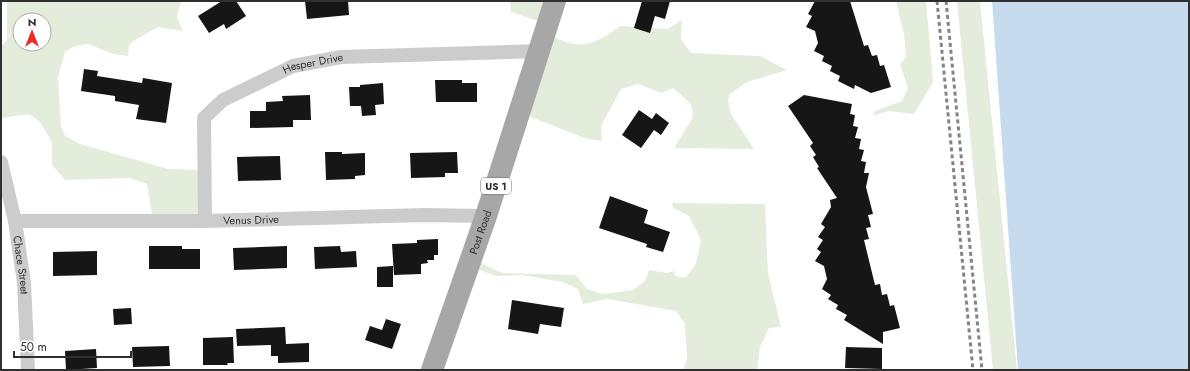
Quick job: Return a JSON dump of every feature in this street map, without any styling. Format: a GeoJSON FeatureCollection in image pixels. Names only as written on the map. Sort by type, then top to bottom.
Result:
{"type":"FeatureCollection","features":[{"type":"Feature","properties":{"kind":"main road","name":"Post Road"},"geometry":{"type":"LineString","coordinates":[[432,370],[486,216],[555,1]]}},
{"type":"Feature","properties":{"kind":"street","name":"Hesper Drive"},"geometry":{"type":"LineString","coordinates":[[205,222],[204,118],[223,100],[293,66],[341,57],[539,51]]}},
{"type":"Feature","properties":{"kind":"street","name":"Chace Street"},"geometry":{"type":"LineString","coordinates":[[1,162],[15,221],[24,283],[28,370]]}},
{"type":"Feature","properties":{"kind":"street","name":"Venus Drive"},"geometry":{"type":"LineString","coordinates":[[15,221],[205,222],[423,215],[486,216]]}},
{"type":"Feature","properties":{"kind":"green space"},"geometry":{"type":"Polygon","coordinates":[[[7,1],[181,1],[177,17],[183,31],[158,27],[132,42],[129,45],[128,56],[113,54],[88,44],[75,46],[65,52],[58,77],[61,126],[65,136],[80,144],[168,169],[202,170],[202,220],[153,221],[147,184],[130,178],[65,180],[52,165],[52,142],[40,122],[29,114],[1,118],[1,47],[12,33],[12,52],[52,52],[52,12],[12,12],[12,32],[7,38],[7,1]]]}},
{"type":"Feature","properties":{"kind":"green space"},"geometry":{"type":"Polygon","coordinates":[[[510,1],[551,1],[544,23],[511,12],[510,1]]]}},
{"type":"Feature","properties":{"kind":"green space"},"geometry":{"type":"Polygon","coordinates":[[[896,1],[926,1],[933,82],[914,114],[888,111],[873,116],[875,111],[902,101],[908,88],[900,64],[906,57],[904,34],[896,1]]]}},
{"type":"Feature","properties":{"kind":"green space"},"geometry":{"type":"Polygon","coordinates":[[[957,1],[980,1],[1017,370],[993,370],[957,1]]]}},
{"type":"Feature","properties":{"kind":"green space"},"geometry":{"type":"Polygon","coordinates":[[[682,20],[681,39],[691,53],[760,56],[787,70],[747,82],[730,94],[728,100],[731,114],[754,149],[674,148],[693,117],[691,104],[673,88],[661,93],[638,84],[621,89],[601,126],[602,141],[587,139],[523,114],[546,33],[560,40],[575,44],[587,44],[599,40],[620,26],[668,29],[682,20]]]}},
{"type":"Feature","properties":{"kind":"green space"},"geometry":{"type":"Polygon","coordinates":[[[672,203],[765,204],[768,273],[781,327],[769,328],[760,347],[757,370],[683,370],[687,359],[685,324],[676,311],[607,299],[583,304],[578,289],[563,282],[522,275],[496,276],[469,266],[475,260],[502,273],[576,275],[587,289],[603,294],[633,290],[645,281],[649,270],[667,273],[674,271],[675,276],[685,278],[696,264],[701,240],[689,216],[673,208],[672,203]]]}},
{"type":"Feature","properties":{"kind":"water"},"geometry":{"type":"Polygon","coordinates":[[[992,1],[1189,1],[1189,370],[1018,370],[992,1]]]}},
{"type":"Feature","properties":{"kind":"building"},"geometry":{"type":"Polygon","coordinates":[[[222,1],[236,1],[246,16],[226,29],[224,24],[209,33],[198,16],[222,1]]]}},
{"type":"Feature","properties":{"kind":"building"},"geometry":{"type":"Polygon","coordinates":[[[305,1],[348,1],[349,15],[307,19],[305,1]]]}},
{"type":"Feature","properties":{"kind":"building"},"geometry":{"type":"Polygon","coordinates":[[[642,1],[670,1],[665,19],[655,16],[650,33],[634,28],[642,1]]]}},
{"type":"Feature","properties":{"kind":"building"},"geometry":{"type":"Polygon","coordinates":[[[815,1],[850,1],[864,46],[868,45],[872,56],[877,55],[880,66],[884,65],[891,87],[871,93],[855,85],[854,89],[838,81],[840,76],[830,71],[832,66],[822,61],[824,56],[814,51],[818,43],[815,31],[806,27],[812,16],[808,14],[815,1]]]}},
{"type":"Feature","properties":{"kind":"building"},"geometry":{"type":"Polygon","coordinates":[[[84,69],[98,71],[97,76],[142,83],[143,78],[172,83],[166,123],[136,119],[139,105],[115,101],[115,96],[81,91],[84,69]]]}},
{"type":"Feature","properties":{"kind":"building"},"geometry":{"type":"Polygon","coordinates":[[[435,80],[462,80],[462,83],[477,83],[477,102],[436,102],[435,80]]]}},
{"type":"Feature","properties":{"kind":"building"},"geometry":{"type":"Polygon","coordinates":[[[383,83],[384,104],[375,105],[376,115],[362,116],[361,106],[350,106],[349,87],[360,87],[360,85],[383,83]]]}},
{"type":"Feature","properties":{"kind":"building"},"geometry":{"type":"Polygon","coordinates":[[[310,95],[311,120],[293,120],[293,127],[250,128],[250,111],[266,111],[266,102],[283,101],[282,96],[310,95]]]}},
{"type":"Feature","properties":{"kind":"building"},"geometry":{"type":"Polygon","coordinates":[[[804,95],[852,104],[850,114],[855,115],[853,126],[858,127],[855,138],[861,139],[859,149],[864,150],[861,161],[866,162],[864,173],[869,173],[866,187],[873,214],[868,215],[871,227],[866,228],[869,239],[864,240],[875,285],[880,284],[882,295],[887,294],[890,306],[894,305],[900,328],[883,332],[883,344],[844,320],[847,315],[836,309],[838,305],[828,299],[831,295],[822,289],[827,279],[824,266],[815,261],[821,252],[817,249],[823,240],[818,237],[825,227],[821,224],[831,207],[830,200],[837,198],[817,168],[819,167],[813,157],[816,155],[810,146],[813,143],[788,106],[804,95]]]}},
{"type":"Feature","properties":{"kind":"building"},"geometry":{"type":"Polygon","coordinates":[[[639,110],[652,119],[656,113],[669,123],[661,135],[654,130],[641,148],[622,135],[639,110]]]}},
{"type":"Feature","properties":{"kind":"building"},"geometry":{"type":"Polygon","coordinates":[[[325,152],[342,152],[342,154],[365,153],[365,175],[355,176],[355,179],[326,180],[325,152]]]}},
{"type":"Feature","properties":{"kind":"building"},"geometry":{"type":"Polygon","coordinates":[[[457,152],[458,173],[445,173],[445,177],[411,178],[410,153],[457,152]]]}},
{"type":"Feature","properties":{"kind":"building"},"geometry":{"type":"Polygon","coordinates":[[[280,156],[281,180],[238,181],[237,157],[280,156]]]}},
{"type":"Feature","properties":{"kind":"building"},"geometry":{"type":"Polygon","coordinates":[[[610,196],[648,210],[644,223],[670,232],[663,252],[646,247],[647,244],[599,228],[610,196]]]}},
{"type":"Feature","properties":{"kind":"building"},"geometry":{"type":"Polygon","coordinates":[[[438,239],[438,255],[434,255],[434,260],[427,260],[428,263],[421,264],[421,274],[394,275],[392,244],[417,243],[417,240],[438,239]]]}},
{"type":"Feature","properties":{"kind":"building"},"geometry":{"type":"Polygon","coordinates":[[[149,246],[182,246],[182,249],[200,249],[200,269],[149,269],[149,246]]]}},
{"type":"Feature","properties":{"kind":"building"},"geometry":{"type":"Polygon","coordinates":[[[287,246],[287,268],[234,270],[233,248],[287,246]]]}},
{"type":"Feature","properties":{"kind":"building"},"geometry":{"type":"Polygon","coordinates":[[[340,246],[341,252],[356,251],[357,267],[315,269],[314,247],[340,246]]]}},
{"type":"Feature","properties":{"kind":"building"},"geometry":{"type":"Polygon","coordinates":[[[97,251],[97,275],[53,276],[53,252],[97,251]]]}},
{"type":"Feature","properties":{"kind":"building"},"geometry":{"type":"Polygon","coordinates":[[[393,266],[393,287],[377,287],[377,267],[393,266]]]}},
{"type":"Feature","properties":{"kind":"building"},"geometry":{"type":"Polygon","coordinates":[[[512,300],[564,308],[561,327],[540,324],[538,334],[508,329],[512,300]]]}},
{"type":"Feature","properties":{"kind":"building"},"geometry":{"type":"Polygon","coordinates":[[[131,308],[132,324],[114,325],[113,309],[131,308]]]}},
{"type":"Feature","properties":{"kind":"building"},"geometry":{"type":"Polygon","coordinates":[[[386,319],[401,324],[392,349],[365,340],[370,326],[382,330],[386,319]]]}},
{"type":"Feature","properties":{"kind":"building"},"geometry":{"type":"Polygon","coordinates":[[[285,327],[286,344],[309,343],[309,362],[278,363],[278,356],[271,356],[271,345],[237,346],[236,329],[285,327]]]}},
{"type":"Feature","properties":{"kind":"building"},"geometry":{"type":"Polygon","coordinates":[[[233,337],[234,363],[227,363],[228,365],[203,365],[203,338],[233,337]]]}},
{"type":"Feature","properties":{"kind":"building"},"geometry":{"type":"Polygon","coordinates":[[[169,346],[170,366],[133,367],[132,347],[169,346]]]}},
{"type":"Feature","properties":{"kind":"building"},"geometry":{"type":"Polygon","coordinates":[[[846,347],[882,348],[882,369],[845,368],[846,347]]]}},
{"type":"Feature","properties":{"kind":"building"},"geometry":{"type":"Polygon","coordinates":[[[96,349],[97,368],[66,370],[65,351],[96,349]]]}},
{"type":"Feature","properties":{"kind":"railway"},"geometry":{"type":"LineString","coordinates":[[937,1],[973,370]]}},
{"type":"Feature","properties":{"kind":"railway"},"geometry":{"type":"LineString","coordinates":[[946,1],[982,370]]}}]}
